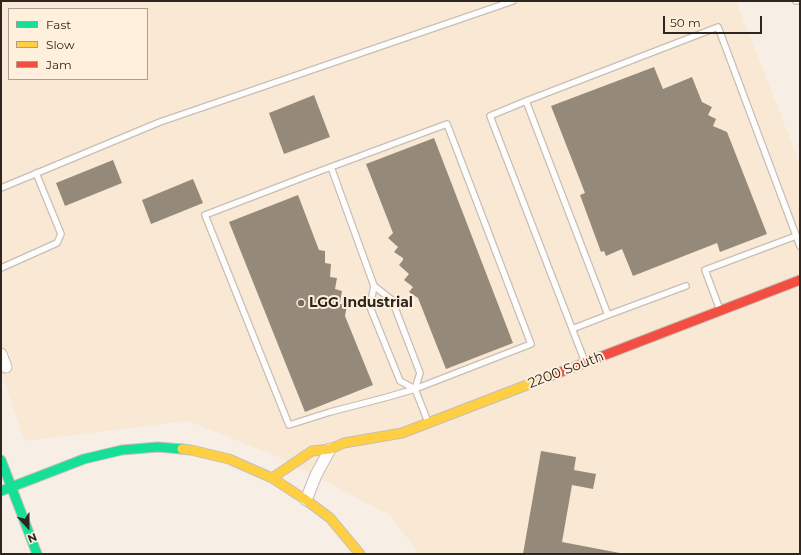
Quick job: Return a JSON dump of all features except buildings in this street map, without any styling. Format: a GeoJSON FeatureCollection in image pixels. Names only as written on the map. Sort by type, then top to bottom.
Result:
{"type":"FeatureCollection","features":[{"type":"Feature","properties":{"kind":"main road","name":"2200 South"},"geometry":{"type":"LineString","coordinates":[[272,478],[312,451],[330,449],[344,443],[359,440],[395,435],[800,280]]}},
{"type":"Feature","properties":{"kind":"main road"},"geometry":{"type":"LineString","coordinates":[[1,491],[84,459],[122,450],[158,447],[191,450],[229,459],[272,478],[330,518],[360,554]]}},
{"type":"Feature","properties":{"kind":"main road"},"geometry":{"type":"LineString","coordinates":[[1,460],[37,554]]}},
{"type":"Feature","properties":{"kind":"street"},"geometry":{"type":"LineString","coordinates":[[1,354],[6,367]]}},
{"type":"Feature","properties":{"kind":"street"},"geometry":{"type":"LineString","coordinates":[[306,500],[316,475],[330,449]]}},
{"type":"Feature","properties":{"kind":"lane"},"geometry":{"type":"LineString","coordinates":[[1,188],[160,122],[513,1]]}},
{"type":"Feature","properties":{"kind":"lane"},"geometry":{"type":"LineString","coordinates":[[585,363],[490,116],[718,27],[800,246]]}},
{"type":"Feature","properties":{"kind":"lane"},"geometry":{"type":"LineString","coordinates":[[526,101],[608,315]]}},
{"type":"Feature","properties":{"kind":"lane"},"geometry":{"type":"LineString","coordinates":[[447,124],[531,344],[415,389],[330,412],[289,425],[205,216],[447,124]]}},
{"type":"Feature","properties":{"kind":"lane"},"geometry":{"type":"LineString","coordinates":[[331,167],[374,286],[370,307],[373,315],[400,381],[415,389]]}},
{"type":"Feature","properties":{"kind":"lane"},"geometry":{"type":"LineString","coordinates":[[1,268],[57,243],[61,234],[36,173]]}},
{"type":"Feature","properties":{"kind":"lane"},"geometry":{"type":"LineString","coordinates":[[720,310],[705,270],[796,236]]}},
{"type":"Feature","properties":{"kind":"lane"},"geometry":{"type":"LineString","coordinates":[[374,286],[392,300],[420,374],[415,389],[428,423]]}},
{"type":"Feature","properties":{"kind":"lane"},"geometry":{"type":"LineString","coordinates":[[572,329],[686,286]]}},
{"type":"Feature","properties":{"kind":"shaded area"},"geometry":{"type":"Polygon","coordinates":[[[1,1],[736,1],[800,164],[800,554],[419,554],[391,516],[283,459],[188,421],[25,441],[1,372],[1,1]]]}},
{"type":"Feature","properties":{"kind":"traffic: fast"},"geometry":{"type":"LineString","coordinates":[[1,491],[84,459],[122,450],[158,447],[182,449]]}},
{"type":"Feature","properties":{"kind":"traffic: fast"},"geometry":{"type":"LineString","coordinates":[[1,460],[37,554]]}},
{"type":"Feature","properties":{"kind":"traffic: slow"},"geometry":{"type":"LineString","coordinates":[[272,478],[312,451],[330,449],[344,443],[402,433],[553,375]]}},
{"type":"Feature","properties":{"kind":"traffic: slow"},"geometry":{"type":"LineString","coordinates":[[182,449],[229,459],[272,478],[330,518],[360,554]]}},
{"type":"Feature","properties":{"kind":"traffic: jam"},"geometry":{"type":"LineString","coordinates":[[553,375],[800,280]]}},
{"type":"Feature","properties":{"kind":"place","name":"LGG Industrial"},"geometry":{"type":"Point","coordinates":[301,303]}}]}
